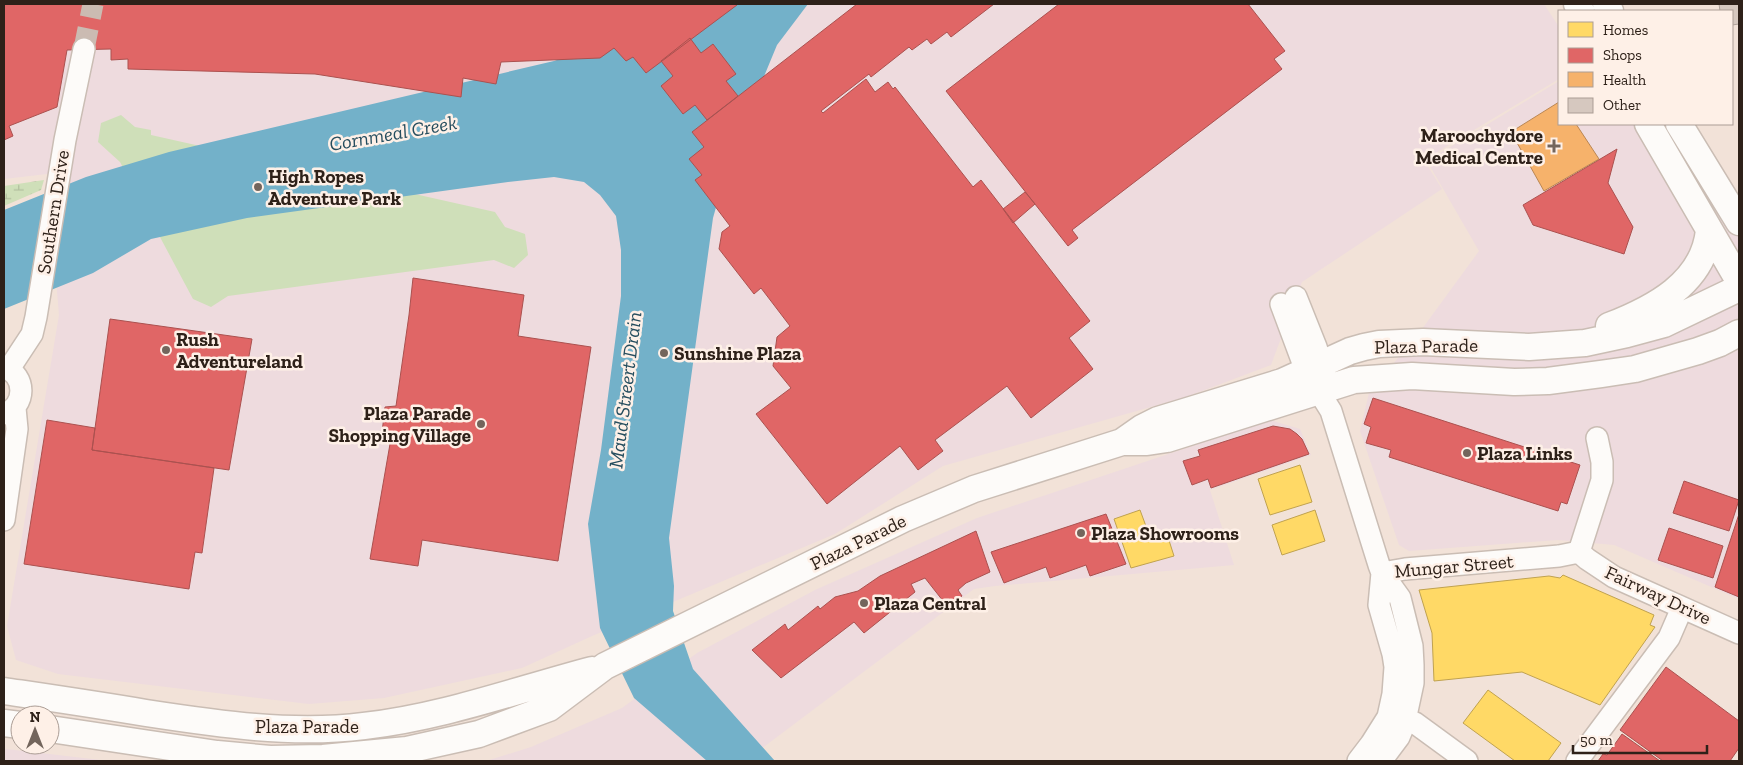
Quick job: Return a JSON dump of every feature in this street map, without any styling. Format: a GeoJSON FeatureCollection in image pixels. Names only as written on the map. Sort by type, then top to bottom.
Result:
{"type":"FeatureCollection","features":[{"type":"Feature","properties":{"kind":"main road"},"geometry":{"type":"LineString","coordinates":[[1649,125],[1739,281]]}},
{"type":"Feature","properties":{"kind":"main road"},"geometry":{"type":"LineString","coordinates":[[1680,125],[1739,222]]}},
{"type":"Feature","properties":{"kind":"main road"},"geometry":{"type":"LineString","coordinates":[[1558,346],[1635,316],[1669,295],[1689,278],[1699,266],[1705,252],[1709,230]]}},
{"type":"Feature","properties":{"kind":"main road","name":"Plaza Parade"},"geometry":{"type":"LineString","coordinates":[[1321,384],[1356,349],[1379,344],[1422,342],[1522,347],[1558,346],[1604,340],[1648,329],[1739,288]]}},
{"type":"Feature","properties":{"kind":"main road","name":"Plaza Parade"},"geometry":{"type":"LineString","coordinates":[[4,691],[198,721],[254,727],[323,729],[403,720],[477,704],[605,666],[936,504],[974,489],[1122,442],[1142,428],[1158,420],[1282,382],[1321,384],[1359,379],[1412,376],[1514,382],[1548,381],[1635,369],[1698,351],[1720,343],[1739,333]]}},
{"type":"Feature","properties":{"kind":"main road"},"geometry":{"type":"LineString","coordinates":[[1698,351],[1720,351],[1739,358]]}},
{"type":"Feature","properties":{"kind":"main road","name":"Plaza Parade"},"geometry":{"type":"LineString","coordinates":[[60,730],[217,754],[270,758],[357,758],[407,750],[479,734],[507,724],[549,708],[605,666]]}},
{"type":"Feature","properties":{"kind":"street","name":"Southern Drive"},"geometry":{"type":"LineString","coordinates":[[6,368],[32,334],[38,308],[58,179],[84,50]]}},
{"type":"Feature","properties":{"kind":"street","name":"Mungar Street"},"geometry":{"type":"LineString","coordinates":[[1288,300],[1321,384],[1382,573],[1405,569],[1559,556],[1579,552]]}},
{"type":"Feature","properties":{"kind":"street"},"geometry":{"type":"LineString","coordinates":[[4,520],[17,429],[9,411],[19,402],[22,387],[19,380],[6,368]]}},
{"type":"Feature","properties":{"kind":"street"},"geometry":{"type":"LineString","coordinates":[[1579,552],[1602,480],[1602,462],[1597,438]]}},
{"type":"Feature","properties":{"kind":"street","name":"Fairway Drive"},"geometry":{"type":"LineString","coordinates":[[1579,552],[1587,560],[1614,577],[1739,632]]}},
{"type":"Feature","properties":{"kind":"street"},"geometry":{"type":"LineString","coordinates":[[1358,761],[1378,735],[1398,716],[1413,683],[1412,646],[1400,598],[1382,573]]}},
{"type":"Feature","properties":{"kind":"street"},"geometry":{"type":"LineString","coordinates":[[1577,761],[1669,638],[1682,608]]}},
{"type":"Feature","properties":{"kind":"street"},"geometry":{"type":"LineString","coordinates":[[1381,761],[1399,737],[1398,716]]}},
{"type":"Feature","properties":{"kind":"street"},"geometry":{"type":"LineString","coordinates":[[1398,716],[1466,761]]}},
{"type":"Feature","properties":{"kind":"street"},"geometry":{"type":"LineString","coordinates":[[354,727],[357,758]]}},
{"type":"Feature","properties":{"kind":"shaded area","name":"Sunshine Plaza"},"geometry":{"type":"Polygon","coordinates":[[[4,4],[1544,4],[1558,25],[1558,80],[1424,160],[1442,189],[1302,282],[1271,365],[1186,397],[943,466],[835,534],[592,636],[522,668],[384,698],[309,704],[58,674],[16,660],[7,626],[59,315],[47,174],[4,179],[4,4]]]}},
{"type":"Feature","properties":{"kind":"shaded area"},"geometry":{"type":"Polygon","coordinates":[[[1558,82],[1558,125],[1644,125],[1739,216],[1739,599],[1614,545],[1558,540],[1409,551],[1399,545],[1360,431],[1369,393],[1422,329],[1479,251],[1427,161],[1558,82]]]}},
{"type":"Feature","properties":{"kind":"shaded area"},"geometry":{"type":"Polygon","coordinates":[[[1270,420],[1300,429],[1311,455],[1210,490],[1234,565],[974,589],[745,761],[486,761],[531,747],[622,708],[697,653],[815,590],[977,518],[1270,420]]]}},
{"type":"Feature","properties":{"kind":"shaded area"},"geometry":{"type":"Polygon","coordinates":[[[4,749],[10,750],[10,755],[58,755],[109,761],[4,761],[4,749]]]}},
{"type":"Feature","properties":{"kind":"green space","name":"High Ropes Adventure Park"},"geometry":{"type":"Polygon","coordinates":[[[121,115],[135,127],[151,130],[151,135],[495,212],[505,227],[525,234],[528,255],[514,268],[494,260],[228,296],[211,307],[193,299],[120,162],[98,142],[101,123],[121,115]]]}},
{"type":"Feature","properties":{"kind":"green space"},"geometry":{"type":"Polygon","coordinates":[[[44,180],[41,190],[4,206],[4,186],[44,180]]]}},
{"type":"Feature","properties":{"kind":"water"},"geometry":{"type":"Polygon","coordinates":[[[684,4],[808,4],[777,45],[729,161],[713,218],[669,538],[674,586],[673,611],[693,669],[775,761],[707,761],[634,698],[600,628],[588,524],[601,450],[621,296],[621,250],[616,216],[600,195],[584,182],[554,177],[508,182],[247,218],[151,239],[93,273],[4,309],[4,210],[86,177],[169,152],[554,61],[655,24],[684,4]]]}},
{"type":"Feature","properties":{"kind":"building: Homes"},"geometry":{"type":"Polygon","coordinates":[[[1300,465],[1312,502],[1270,515],[1258,479],[1300,465]]]}},
{"type":"Feature","properties":{"kind":"building: Homes"},"geometry":{"type":"Polygon","coordinates":[[[1140,510],[1150,537],[1166,531],[1174,556],[1131,568],[1114,519],[1140,510]]]}},
{"type":"Feature","properties":{"kind":"building: Homes"},"geometry":{"type":"Polygon","coordinates":[[[1315,510],[1325,541],[1282,555],[1272,525],[1315,510]]]}},
{"type":"Feature","properties":{"kind":"building: Homes"},"geometry":{"type":"Polygon","coordinates":[[[1563,575],[1654,615],[1650,625],[1655,627],[1600,705],[1522,672],[1434,681],[1432,633],[1419,590],[1549,576],[1560,578],[1563,575]]]}},
{"type":"Feature","properties":{"kind":"building: Homes"},"geometry":{"type":"Polygon","coordinates":[[[1488,690],[1561,743],[1548,761],[1515,761],[1463,723],[1488,690]]]}},
{"type":"Feature","properties":{"kind":"building: Shops"},"geometry":{"type":"Polygon","coordinates":[[[4,4],[737,5],[646,73],[633,57],[626,61],[614,48],[600,58],[501,62],[496,84],[463,78],[461,97],[315,74],[128,69],[128,59],[111,60],[111,49],[67,50],[57,107],[9,126],[13,136],[4,140],[4,4]]]}},
{"type":"Feature","properties":{"kind":"building: Shops","name":"Sunshine Plaza"},"geometry":{"type":"Polygon","coordinates":[[[857,4],[994,4],[951,37],[947,32],[931,44],[927,39],[912,50],[909,47],[871,77],[869,74],[821,111],[823,113],[866,79],[875,92],[888,82],[893,89],[895,87],[973,187],[981,180],[1090,321],[1069,338],[1093,369],[1031,418],[1007,386],[935,440],[943,451],[918,470],[900,446],[827,504],[756,414],[791,388],[773,366],[777,337],[790,326],[761,288],[754,294],[719,249],[722,232],[730,226],[695,180],[702,175],[689,159],[704,147],[692,132],[857,4]]]}},
{"type":"Feature","properties":{"kind":"building: Shops"},"geometry":{"type":"Polygon","coordinates":[[[1059,4],[1248,4],[1285,51],[1274,59],[1282,69],[1072,230],[1078,238],[1068,246],[946,91],[1059,4]]]}},
{"type":"Feature","properties":{"kind":"building: Shops"},"geometry":{"type":"Polygon","coordinates":[[[690,38],[701,53],[713,44],[736,74],[726,81],[738,96],[707,120],[695,105],[683,114],[661,86],[673,76],[661,61],[690,38]]]}},
{"type":"Feature","properties":{"kind":"building: Shops"},"geometry":{"type":"Polygon","coordinates":[[[1617,149],[1608,183],[1633,227],[1624,254],[1533,225],[1523,205],[1617,149]]]}},
{"type":"Feature","properties":{"kind":"building: Shops"},"geometry":{"type":"Polygon","coordinates":[[[1025,192],[1035,204],[1013,223],[1003,209],[1025,192]]]}},
{"type":"Feature","properties":{"kind":"building: Shops","name":"Plaza Parade Shopping Village"},"geometry":{"type":"Polygon","coordinates":[[[413,278],[524,295],[518,336],[591,347],[558,561],[422,540],[418,566],[370,559],[390,444],[381,441],[385,407],[396,406],[413,278]]]}},
{"type":"Feature","properties":{"kind":"building: Shops"},"geometry":{"type":"Polygon","coordinates":[[[110,319],[252,339],[229,470],[92,450],[110,319]]]}},
{"type":"Feature","properties":{"kind":"building: Shops","name":"Plaza Links"},"geometry":{"type":"Polygon","coordinates":[[[1373,398],[1580,465],[1567,504],[1561,502],[1558,511],[1389,457],[1391,450],[1366,443],[1371,427],[1364,424],[1373,398]]]}},
{"type":"Feature","properties":{"kind":"building: Shops"},"geometry":{"type":"Polygon","coordinates":[[[47,420],[95,428],[92,450],[214,468],[202,553],[195,552],[189,589],[24,564],[47,420]]]}},
{"type":"Feature","properties":{"kind":"building: Shops"},"geometry":{"type":"Polygon","coordinates":[[[1273,426],[1290,429],[1297,434],[1302,439],[1309,454],[1211,488],[1208,479],[1192,485],[1183,461],[1200,456],[1198,450],[1273,426]]]}},
{"type":"Feature","properties":{"kind":"building: Shops"},"geometry":{"type":"Polygon","coordinates":[[[1684,481],[1739,500],[1729,531],[1673,513],[1684,481]]]}},
{"type":"Feature","properties":{"kind":"building: Shops","name":"Plaza Showrooms"},"geometry":{"type":"Polygon","coordinates":[[[1106,514],[1126,564],[1090,576],[1086,565],[1050,578],[1046,567],[1004,583],[991,552],[1106,514]]]}},
{"type":"Feature","properties":{"kind":"building: Shops"},"geometry":{"type":"Polygon","coordinates":[[[1739,514],[1739,597],[1715,587],[1739,514]]]}},
{"type":"Feature","properties":{"kind":"building: Shops"},"geometry":{"type":"Polygon","coordinates":[[[1669,528],[1723,546],[1713,578],[1658,560],[1669,528]]]}},
{"type":"Feature","properties":{"kind":"building: Shops","name":"Plaza Central"},"geometry":{"type":"Polygon","coordinates":[[[976,531],[990,572],[966,583],[958,590],[962,596],[947,606],[925,578],[911,584],[915,592],[864,633],[854,622],[781,678],[752,650],[785,624],[788,630],[818,606],[820,609],[835,597],[858,591],[880,576],[976,531]]]}},
{"type":"Feature","properties":{"kind":"building: Shops"},"geometry":{"type":"Polygon","coordinates":[[[1666,667],[1739,721],[1739,748],[1730,761],[1663,761],[1620,730],[1666,667]]]}},
{"type":"Feature","properties":{"kind":"building: Shops"},"geometry":{"type":"Polygon","coordinates":[[[1622,734],[1660,761],[1598,761],[1603,754],[1607,755],[1622,734]]]}},
{"type":"Feature","properties":{"kind":"building: Health","name":"Maroochydore Medical Centre"},"geometry":{"type":"Polygon","coordinates":[[[1558,103],[1558,125],[1577,125],[1599,159],[1544,191],[1511,132],[1558,103]]]}},
{"type":"Feature","properties":{"kind":"building: Other"},"geometry":{"type":"Polygon","coordinates":[[[1719,4],[1739,4],[1739,24],[1733,25],[1733,10],[1720,10],[1719,4]]]}},
{"type":"Feature","properties":{"kind":"tunnel"},"geometry":{"type":"LineString","coordinates":[[84,49],[93,4]]}},
{"type":"Feature","properties":{"kind":"place","name":"Maroochydore Medical Centre"},"geometry":{"type":"Point","coordinates":[1554,146]}},
{"type":"Feature","properties":{"kind":"place","name":"High Ropes Adventure Park"},"geometry":{"type":"Point","coordinates":[258,187]}},
{"type":"Feature","properties":{"kind":"place","name":"Rush Adventureland"},"geometry":{"type":"Point","coordinates":[166,350]}},
{"type":"Feature","properties":{"kind":"place","name":"Sunshine Plaza"},"geometry":{"type":"Point","coordinates":[664,353]}},
{"type":"Feature","properties":{"kind":"place","name":"Plaza Parade Shopping Village"},"geometry":{"type":"Point","coordinates":[481,424]}},
{"type":"Feature","properties":{"kind":"place","name":"Plaza Links"},"geometry":{"type":"Point","coordinates":[1467,453]}},
{"type":"Feature","properties":{"kind":"place","name":"Plaza Showrooms"},"geometry":{"type":"Point","coordinates":[1081,533]}},
{"type":"Feature","properties":{"kind":"place","name":"Plaza Central"},"geometry":{"type":"Point","coordinates":[864,603]}},
{"type":"Feature","properties":{"kind":"water label","name":"Cornmeal Creek"},"geometry":{"type":"Point","coordinates":[393,133]}},
{"type":"Feature","properties":{"kind":"water label","name":"Maud Streert Drain"},"geometry":{"type":"Point","coordinates":[625,390]}}]}
